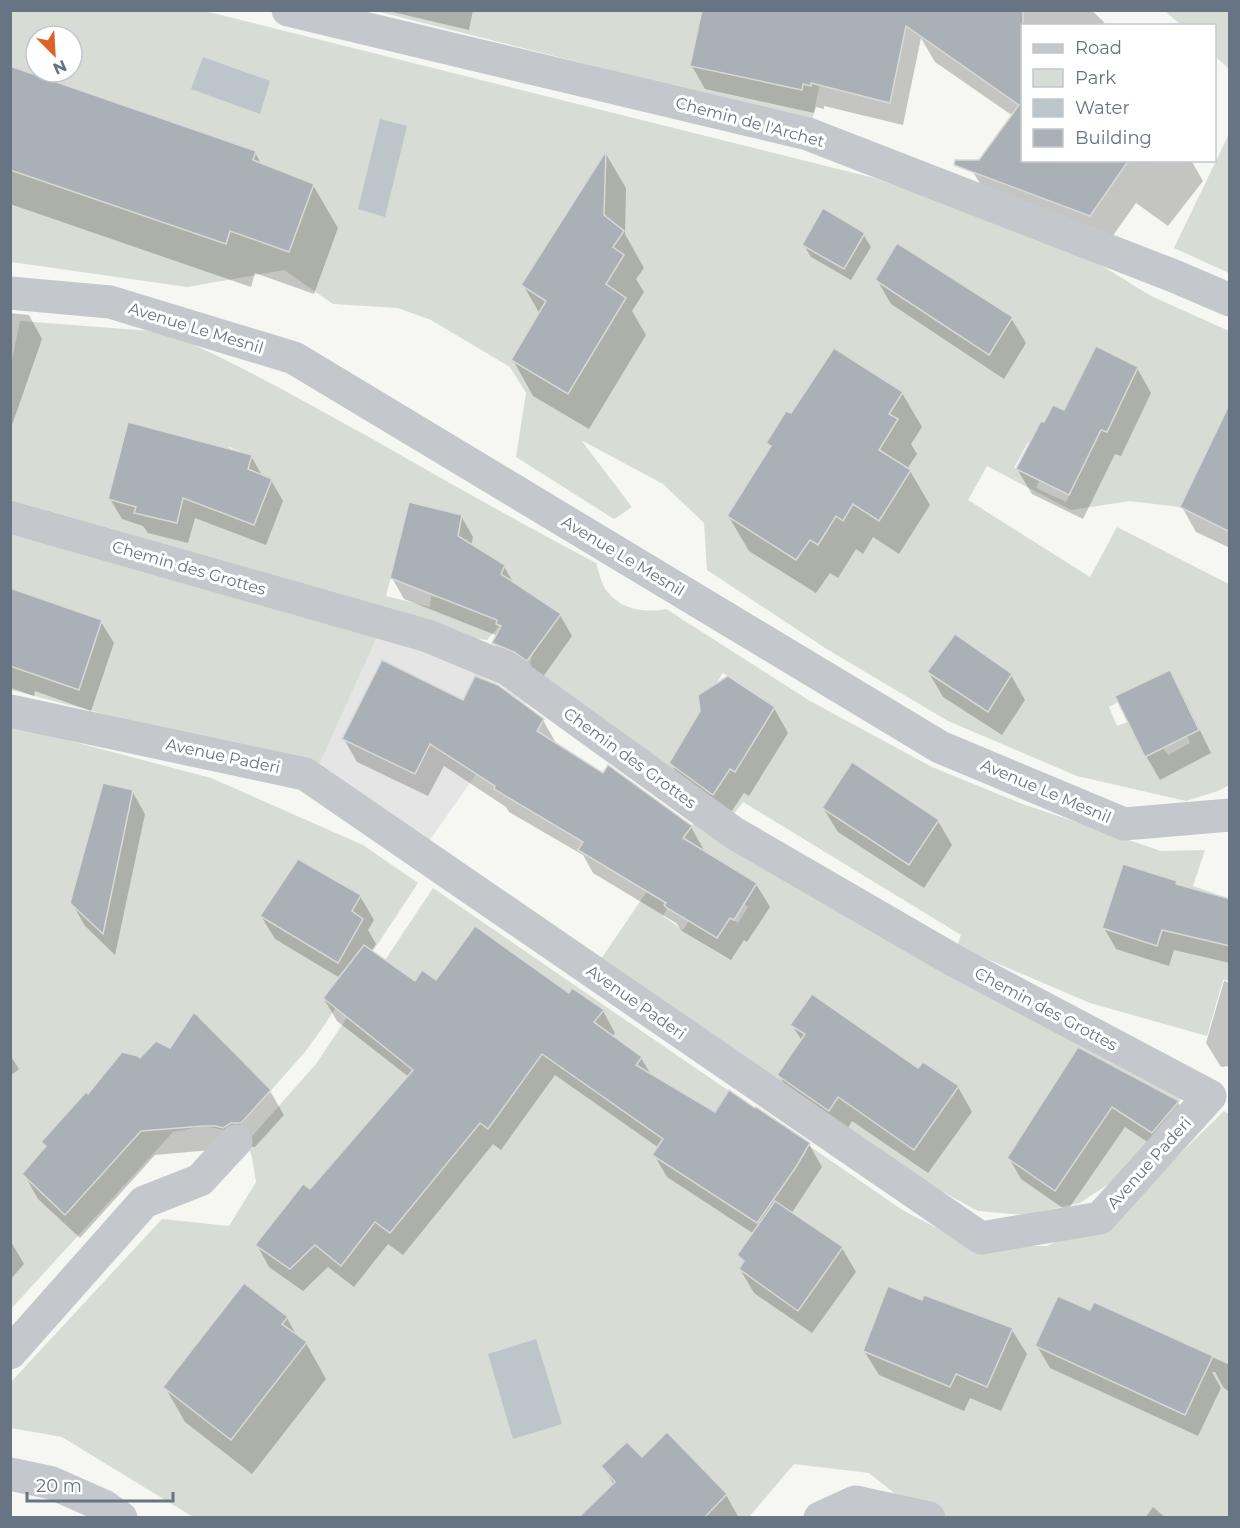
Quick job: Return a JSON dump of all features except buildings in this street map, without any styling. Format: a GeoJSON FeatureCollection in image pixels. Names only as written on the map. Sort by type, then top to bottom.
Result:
{"type":"FeatureCollection","features":[{"type":"Feature","properties":{"kind":"street","name":"Chemin de l'Archet"},"geometry":{"type":"LineString","coordinates":[[288,10],[808,134],[1174,276],[1230,300]]}},
{"type":"Feature","properties":{"kind":"street","name":"Avenue Le Mesnil"},"geometry":{"type":"LineString","coordinates":[[10,293],[110,302],[294,357],[940,747],[1124,824],[1230,815]]}},
{"type":"Feature","properties":{"kind":"street","name":"Chemin des Grottes"},"geometry":{"type":"LineString","coordinates":[[10,517],[428,636],[507,669],[734,833],[953,960],[1210,1095]]}},
{"type":"Feature","properties":{"kind":"street","name":"Avenue Paderi"},"geometry":{"type":"LineString","coordinates":[[10,711],[305,774],[981,1238],[1100,1218],[1210,1095]]}},
{"type":"Feature","properties":{"kind":"street"},"geometry":{"type":"LineString","coordinates":[[10,1353],[144,1202],[200,1180],[236,1141]]}},
{"type":"Feature","properties":{"kind":"street"},"geometry":{"type":"LineString","coordinates":[[10,1474],[52,1483],[104,1506],[121,1518]]}},
{"type":"Feature","properties":{"kind":"street"},"geometry":{"type":"LineString","coordinates":[[820,1518],[855,1502],[929,1518]]}},
{"type":"Feature","properties":{"kind":"shaded area"},"geometry":{"type":"Polygon","coordinates":[[[267,603],[420,642],[526,703],[427,844],[317,769],[267,603]]]}},
{"type":"Feature","properties":{"kind":"green space"},"geometry":{"type":"Polygon","coordinates":[[[11,11],[205,11],[874,178],[1075,249],[1151,296],[1229,331],[1229,532],[1180,507],[1130,501],[1071,510],[987,466],[968,500],[1090,577],[1117,527],[1229,584],[1229,785],[1186,801],[1077,776],[948,721],[825,648],[707,570],[704,523],[663,484],[581,440],[632,507],[614,519],[516,457],[526,393],[510,367],[431,320],[398,308],[333,304],[284,270],[187,287],[11,262],[11,170],[226,244],[255,151],[63,84],[84,84],[84,24],[24,24],[24,71],[11,66],[11,11]],[[589,189],[580,191],[521,285],[546,301],[545,361],[536,375],[568,394],[626,298],[606,284],[624,255],[613,247],[624,231],[602,214],[605,200],[589,189]],[[834,348],[791,413],[786,411],[766,443],[771,446],[727,516],[796,560],[810,540],[819,544],[836,516],[853,504],[880,521],[911,470],[886,454],[867,469],[898,420],[889,414],[903,392],[834,348]],[[1054,405],[1044,422],[1041,421],[1014,468],[1039,481],[1036,488],[1066,502],[1101,430],[1107,432],[1054,405]],[[955,634],[927,673],[987,711],[955,634]],[[1170,670],[1116,696],[1118,702],[1109,707],[1117,726],[1128,722],[1145,757],[1163,748],[1168,755],[1190,743],[1187,735],[1199,729],[1170,670]]]}},
{"type":"Feature","properties":{"kind":"green space"},"geometry":{"type":"Polygon","coordinates":[[[376,11],[702,11],[690,66],[801,90],[819,11],[835,11],[812,121],[376,11]]]}},
{"type":"Feature","properties":{"kind":"green space"},"geometry":{"type":"Polygon","coordinates":[[[1165,11],[1229,11],[1229,69],[1216,57],[1216,24],[1180,24],[1165,11]]]}},
{"type":"Feature","properties":{"kind":"green space"},"geometry":{"type":"Polygon","coordinates":[[[1229,134],[1229,273],[1174,248],[1229,134]]]}},
{"type":"Feature","properties":{"kind":"green space"},"geometry":{"type":"Polygon","coordinates":[[[20,321],[165,332],[272,384],[596,563],[604,587],[619,602],[641,610],[666,609],[810,701],[932,767],[1020,803],[1161,851],[1205,850],[1193,886],[1230,899],[1229,981],[1223,980],[1207,1036],[1090,1003],[957,946],[961,935],[743,802],[733,815],[537,684],[530,662],[534,651],[560,614],[522,588],[516,608],[487,640],[471,638],[239,571],[147,539],[11,500],[10,369],[20,321]],[[128,422],[108,498],[136,507],[134,513],[177,522],[198,441],[128,422]],[[229,447],[211,500],[252,455],[229,447]],[[410,502],[386,596],[430,607],[431,596],[452,601],[450,569],[462,515],[410,502]],[[723,673],[712,690],[707,690],[699,697],[702,708],[683,740],[735,772],[775,707],[723,673]],[[852,762],[822,808],[909,865],[852,762]],[[1123,864],[1103,928],[1157,945],[1176,881],[1123,864]]]}},
{"type":"Feature","properties":{"kind":"green space"},"geometry":{"type":"Polygon","coordinates":[[[10,534],[379,632],[317,769],[11,690],[10,534]]]}},
{"type":"Feature","properties":{"kind":"green space"},"geometry":{"type":"Polygon","coordinates":[[[10,725],[211,778],[363,845],[418,883],[305,1052],[234,1132],[204,1126],[173,1132],[11,1309],[10,725]]]}},
{"type":"Feature","properties":{"kind":"green space"},"geometry":{"type":"Polygon","coordinates":[[[696,819],[1187,1091],[1122,1175],[1080,1203],[1025,1215],[978,1211],[934,1187],[599,962],[696,819]],[[700,848],[664,905],[668,907],[663,916],[683,930],[689,921],[717,938],[730,918],[738,923],[748,907],[744,904],[757,883],[700,848]],[[805,1034],[785,1064],[873,1037],[805,1034]],[[1060,1075],[1007,1158],[1055,1191],[1110,1110],[1060,1075]]]}},
{"type":"Feature","properties":{"kind":"green space"},"geometry":{"type":"Polygon","coordinates":[[[433,888],[904,1211],[972,1246],[1047,1246],[1121,1212],[1224,1111],[1229,1114],[1229,1517],[891,1517],[898,1496],[869,1473],[794,1464],[749,1517],[193,1517],[62,1437],[11,1428],[10,1383],[162,1219],[229,1226],[256,1182],[247,1142],[316,1064],[433,888]]]}},
{"type":"Feature","properties":{"kind":"water"},"geometry":{"type":"Polygon","coordinates":[[[203,57],[270,81],[260,114],[191,89],[203,57]]]}},
{"type":"Feature","properties":{"kind":"water"},"geometry":{"type":"Polygon","coordinates":[[[380,119],[407,126],[385,217],[358,209],[380,119]]]}},
{"type":"Feature","properties":{"kind":"water"},"geometry":{"type":"Polygon","coordinates":[[[536,1339],[562,1424],[513,1439],[488,1354],[536,1339]]]}}]}
